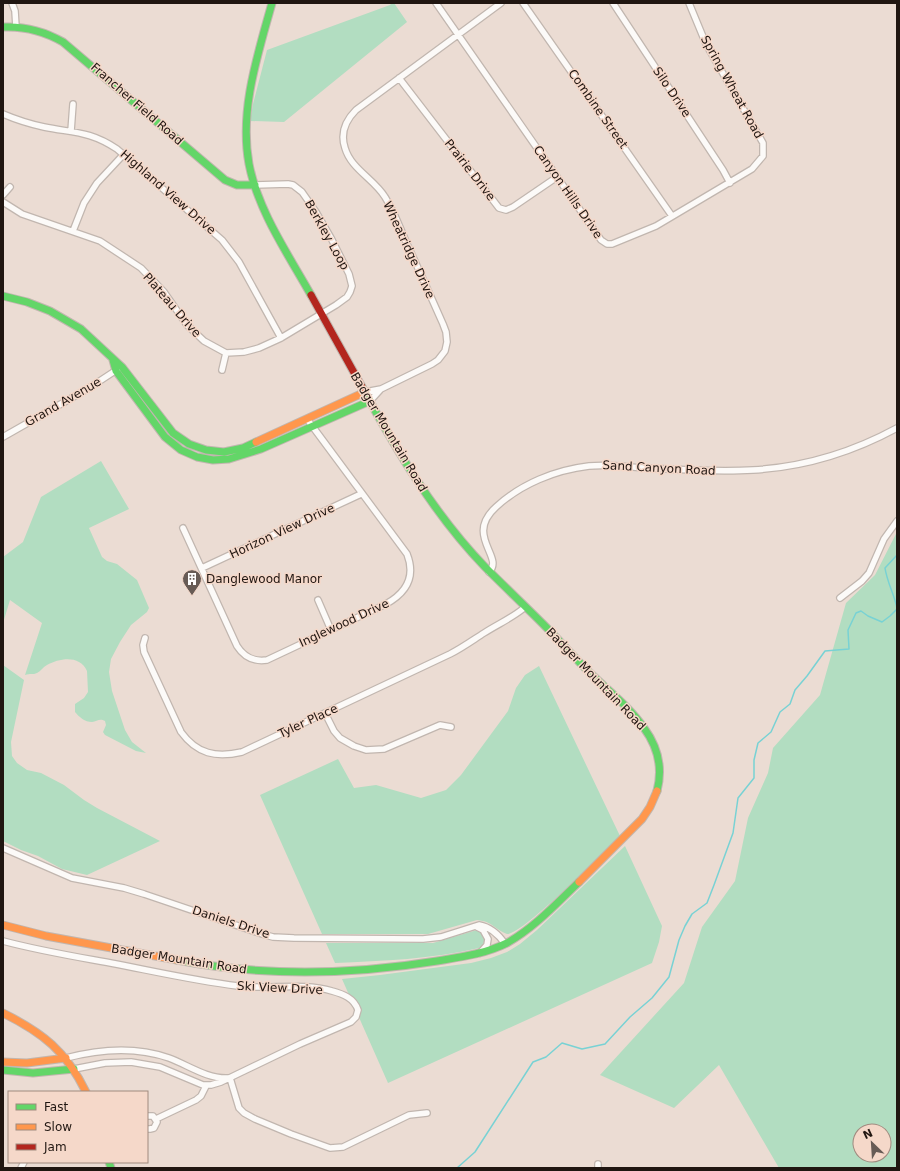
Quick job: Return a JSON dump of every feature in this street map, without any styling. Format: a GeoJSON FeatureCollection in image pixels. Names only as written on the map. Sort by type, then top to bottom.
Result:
{"type":"FeatureCollection","features":[{"type":"Feature","properties":{"kind":"main road","name":"Badger Mountain Road"},"geometry":{"type":"LineString","coordinates":[[3,925],[186,962],[222,968],[265,972],[316,973],[366,971],[393,968],[480,953],[505,944],[536,921],[637,824],[647,813],[655,797],[659,783],[660,769],[654,743],[640,723],[540,622],[524,608],[489,572],[452,530],[423,490],[394,444],[281,242],[266,212],[254,185],[247,145],[247,122],[253,75],[272,3]]}},
{"type":"Feature","properties":{"kind":"main road","name":"Francher Field Road"},"geometry":{"type":"LineString","coordinates":[[3,27],[40,30],[51,34],[66,43],[215,172],[236,186],[254,185]]}},
{"type":"Feature","properties":{"kind":"main road"},"geometry":{"type":"LineString","coordinates":[[3,296],[32,303],[66,319],[91,338],[113,360],[165,437],[181,450],[202,458],[224,460],[247,455],[370,401]]}},
{"type":"Feature","properties":{"kind":"main road"},"geometry":{"type":"LineString","coordinates":[[119,369],[173,433],[181,440],[203,450],[216,452],[236,450],[256,443],[365,392]]}},
{"type":"Feature","properties":{"kind":"main road"},"geometry":{"type":"LineString","coordinates":[[3,1013],[23,1022],[52,1043],[74,1069],[85,1091]]}},
{"type":"Feature","properties":{"kind":"main road"},"geometry":{"type":"LineString","coordinates":[[3,1062],[24,1064],[66,1058]]}},
{"type":"Feature","properties":{"kind":"main road"},"geometry":{"type":"LineString","coordinates":[[3,1070],[38,1073],[74,1069]]}},
{"type":"Feature","properties":{"kind":"street"},"geometry":{"type":"LineString","coordinates":[[12,3],[15,11],[16,27]]}},
{"type":"Feature","properties":{"kind":"street","name":"Canyon Hills Drive"},"geometry":{"type":"LineString","coordinates":[[436,3],[601,240],[607,244],[614,243],[646,231],[752,169]]}},
{"type":"Feature","properties":{"kind":"street"},"geometry":{"type":"LineString","coordinates":[[458,34],[501,3]]}},
{"type":"Feature","properties":{"kind":"street","name":"Combine Street"},"geometry":{"type":"LineString","coordinates":[[523,3],[672,216]]}},
{"type":"Feature","properties":{"kind":"street","name":"Silo Drive"},"geometry":{"type":"LineString","coordinates":[[613,3],[730,182]]}},
{"type":"Feature","properties":{"kind":"street","name":"Spring Wheat Road"},"geometry":{"type":"LineString","coordinates":[[689,3],[706,44],[763,143],[764,155],[752,169]]}},
{"type":"Feature","properties":{"kind":"street","name":"Wheatridge Drive"},"geometry":{"type":"LineString","coordinates":[[365,392],[381,389],[432,364],[445,351],[447,337],[443,324],[391,208],[378,187],[350,160],[344,148],[343,134],[348,120],[356,110],[458,34]]}},
{"type":"Feature","properties":{"kind":"street","name":"Prairie Drive"},"geometry":{"type":"LineString","coordinates":[[399,78],[499,208],[506,210],[513,207],[557,177]]}},
{"type":"Feature","properties":{"kind":"street"},"geometry":{"type":"LineString","coordinates":[[71,131],[73,104]]}},
{"type":"Feature","properties":{"kind":"street","name":"Highland View Drive"},"geometry":{"type":"LineString","coordinates":[[3,114],[32,124],[98,137],[108,142],[124,154],[222,240],[239,262],[281,338]]}},
{"type":"Feature","properties":{"kind":"street"},"geometry":{"type":"LineString","coordinates":[[73,231],[84,203],[97,183],[124,154]]}},
{"type":"Feature","properties":{"kind":"street","name":"Berkley Loop"},"geometry":{"type":"LineString","coordinates":[[254,185],[288,184],[298,188],[316,212],[331,238],[351,279],[352,286],[350,292],[342,301],[322,314]]}},
{"type":"Feature","properties":{"kind":"street"},"geometry":{"type":"LineString","coordinates":[[3,195],[10,187]]}},
{"type":"Feature","properties":{"kind":"street","name":"Plateau Drive"},"geometry":{"type":"LineString","coordinates":[[3,202],[22,214],[100,241],[141,268],[164,292],[187,325],[204,341],[226,353]]}},
{"type":"Feature","properties":{"kind":"street"},"geometry":{"type":"LineString","coordinates":[[222,370],[226,353],[244,352],[259,348],[281,338],[322,314]]}},
{"type":"Feature","properties":{"kind":"street","name":"Grand Avenue"},"geometry":{"type":"LineString","coordinates":[[3,437],[89,388],[119,369]]}},
{"type":"Feature","properties":{"kind":"street","name":"Wheatridge Drive"},"geometry":{"type":"LineString","coordinates":[[370,401],[381,389]]}},
{"type":"Feature","properties":{"kind":"street","name":"Inglewood Drive"},"geometry":{"type":"LineString","coordinates":[[183,528],[237,646],[248,658],[260,661],[267,660],[386,604],[397,597],[407,586],[409,578],[410,566],[406,554],[307,419]]}},
{"type":"Feature","properties":{"kind":"street","name":"Sand Canyon Road"},"geometry":{"type":"LineString","coordinates":[[489,572],[493,568],[493,561],[484,540],[483,531],[488,517],[496,507],[509,496],[534,481],[544,477],[583,467],[598,465],[704,471],[770,469],[815,461],[839,454],[876,439],[897,428]]}},
{"type":"Feature","properties":{"kind":"street","name":"Horizon View Drive"},"geometry":{"type":"LineString","coordinates":[[202,568],[362,494]]}},
{"type":"Feature","properties":{"kind":"street"},"geometry":{"type":"LineString","coordinates":[[840,598],[862,581],[869,573],[884,539],[897,521]]}},
{"type":"Feature","properties":{"kind":"street"},"geometry":{"type":"LineString","coordinates":[[318,600],[331,630]]}},
{"type":"Feature","properties":{"kind":"street","name":"Tyler Place"},"geometry":{"type":"LineString","coordinates":[[145,638],[143,645],[144,652],[181,732],[194,746],[207,753],[224,755],[242,752],[458,650],[485,632],[510,619],[524,608]]}},
{"type":"Feature","properties":{"kind":"street"},"geometry":{"type":"LineString","coordinates":[[325,713],[334,731],[340,738],[354,746],[366,750],[384,749],[440,725],[451,727]]}},
{"type":"Feature","properties":{"kind":"street","name":"Daniels Drive"},"geometry":{"type":"LineString","coordinates":[[3,848],[72,878],[119,887],[144,894],[274,937],[423,939],[441,936],[479,925],[485,926],[494,932],[505,944]]}},
{"type":"Feature","properties":{"kind":"street"},"geometry":{"type":"LineString","coordinates":[[467,928],[480,928],[487,935],[487,945],[480,953]]}},
{"type":"Feature","properties":{"kind":"street","name":"Ski View Drive"},"geometry":{"type":"LineString","coordinates":[[3,940],[71,956],[223,984],[266,988],[308,987],[322,989],[347,997],[355,1005],[358,1013],[351,1022],[300,1044],[230,1078]]}},
{"type":"Feature","properties":{"kind":"street"},"geometry":{"type":"LineString","coordinates":[[66,1058],[85,1053],[130,1049],[163,1056],[211,1076],[230,1078]]}},
{"type":"Feature","properties":{"kind":"street"},"geometry":{"type":"LineString","coordinates":[[74,1069],[119,1062],[160,1067],[206,1086],[216,1084],[230,1078]]}},
{"type":"Feature","properties":{"kind":"street"},"geometry":{"type":"LineString","coordinates":[[230,1078],[239,1108],[244,1113],[283,1131],[330,1148],[343,1147],[409,1115],[427,1113]]}},
{"type":"Feature","properties":{"kind":"street"},"geometry":{"type":"LineString","coordinates":[[156,1120],[196,1100],[201,1096],[206,1086]]}},
{"type":"Feature","properties":{"kind":"street"},"geometry":{"type":"LineString","coordinates":[[148,1116],[153,1116],[157,1124],[154,1128],[148,1129]]}},
{"type":"Feature","properties":{"kind":"green space"},"geometry":{"type":"Polygon","coordinates":[[[394,3],[407,22],[284,122],[250,121],[267,50],[394,3]]]}},
{"type":"Feature","properties":{"kind":"green space"},"geometry":{"type":"Polygon","coordinates":[[[101,461],[129,509],[89,528],[102,557],[107,561],[117,564],[137,580],[149,608],[147,612],[131,625],[120,642],[111,659],[109,672],[112,691],[125,730],[132,742],[146,753],[136,751],[105,735],[103,732],[106,725],[105,721],[87,721],[75,712],[75,704],[84,698],[88,692],[87,671],[80,662],[69,659],[58,661],[47,665],[37,673],[25,675],[42,623],[10,600],[3,623],[3,557],[23,542],[41,497],[101,461]]]}},
{"type":"Feature","properties":{"kind":"green space"},"geometry":{"type":"Polygon","coordinates":[[[897,532],[897,1168],[779,1168],[719,1065],[674,1108],[600,1075],[684,983],[702,927],[735,881],[748,818],[768,773],[773,748],[820,695],[846,603],[875,575],[897,532]]]}},
{"type":"Feature","properties":{"kind":"green space"},"geometry":{"type":"Polygon","coordinates":[[[3,665],[24,680],[11,742],[12,756],[17,763],[27,770],[41,773],[64,785],[97,808],[160,841],[87,875],[62,869],[38,856],[3,841],[3,665]]]}},
{"type":"Feature","properties":{"kind":"green space"},"geometry":{"type":"Polygon","coordinates":[[[539,666],[620,836],[546,907],[516,930],[507,934],[487,922],[477,920],[428,934],[322,934],[260,795],[338,759],[354,788],[376,785],[421,798],[446,790],[461,775],[508,711],[516,688],[525,675],[539,666]]]}},
{"type":"Feature","properties":{"kind":"green space"},"geometry":{"type":"Polygon","coordinates":[[[625,846],[662,926],[659,942],[652,963],[388,1083],[342,979],[471,963],[507,952],[520,944],[537,930],[625,846]]]}},
{"type":"Feature","properties":{"kind":"green space"},"geometry":{"type":"Polygon","coordinates":[[[477,930],[481,932],[485,938],[483,945],[479,948],[443,955],[407,959],[335,963],[326,943],[433,943],[477,930]]]}},
{"type":"Feature","properties":{"kind":"waterway"},"geometry":{"type":"LineString","coordinates":[[897,555],[885,568],[897,608]]}},
{"type":"Feature","properties":{"kind":"waterway"},"geometry":{"type":"LineString","coordinates":[[457,1168],[475,1152],[533,1062],[546,1057],[562,1043],[582,1049],[605,1044],[630,1017],[652,998],[669,977],[679,940],[685,926],[692,914],[707,903],[714,885],[733,833],[738,798],[754,778],[754,760],[758,743],[771,732],[780,712],[790,704],[795,690],[825,651],[849,649],[848,630],[856,613],[861,611],[882,622],[897,609]]}},
{"type":"Feature","properties":{"kind":"traffic: fast"},"geometry":{"type":"LineString","coordinates":[[272,3],[256,62],[248,103],[246,123],[249,164],[259,199],[275,232],[311,295]]}},
{"type":"Feature","properties":{"kind":"traffic: fast"},"geometry":{"type":"LineString","coordinates":[[3,27],[19,27],[34,30],[63,42],[225,180],[237,185],[255,185]]}},
{"type":"Feature","properties":{"kind":"traffic: fast"},"geometry":{"type":"LineString","coordinates":[[3,296],[27,302],[50,311],[81,329],[122,367],[173,433],[189,444],[206,450],[224,452],[243,448],[256,442]]}},
{"type":"Feature","properties":{"kind":"traffic: fast"},"geometry":{"type":"LineString","coordinates":[[113,360],[116,371],[165,437],[181,450],[197,457],[213,460],[229,459],[261,449],[370,401]]}},
{"type":"Feature","properties":{"kind":"traffic: fast"},"geometry":{"type":"LineString","coordinates":[[362,387],[403,458],[449,526],[485,567],[587,670],[624,705],[644,728],[653,743],[658,758],[659,782],[657,791]]}},
{"type":"Feature","properties":{"kind":"traffic: fast"},"geometry":{"type":"LineString","coordinates":[[177,960],[242,969],[307,972],[404,966],[464,956],[499,947],[517,937],[545,915],[579,882]]}},
{"type":"Feature","properties":{"kind":"traffic: fast"},"geometry":{"type":"LineString","coordinates":[[3,1070],[33,1073],[74,1069]]}},
{"type":"Feature","properties":{"kind":"traffic: fast"},"geometry":{"type":"LineString","coordinates":[[109,1163],[111,1168]]}},
{"type":"Feature","properties":{"kind":"traffic: slow"},"geometry":{"type":"LineString","coordinates":[[256,442],[365,392]]}},
{"type":"Feature","properties":{"kind":"traffic: slow"},"geometry":{"type":"LineString","coordinates":[[579,882],[642,819],[650,807],[657,791]]}},
{"type":"Feature","properties":{"kind":"traffic: slow"},"geometry":{"type":"LineString","coordinates":[[3,925],[46,936],[177,960]]}},
{"type":"Feature","properties":{"kind":"traffic: slow"},"geometry":{"type":"LineString","coordinates":[[3,1013],[30,1028],[52,1045],[70,1065],[85,1091]]}},
{"type":"Feature","properties":{"kind":"traffic: slow"},"geometry":{"type":"LineString","coordinates":[[3,1062],[27,1063],[66,1058]]}},
{"type":"Feature","properties":{"kind":"traffic: jam"},"geometry":{"type":"LineString","coordinates":[[311,295],[362,387]]}},
{"type":"Feature","properties":{"kind":"place","name":"Danglewood Manor"},"geometry":{"type":"Point","coordinates":[192,596]}}]}
